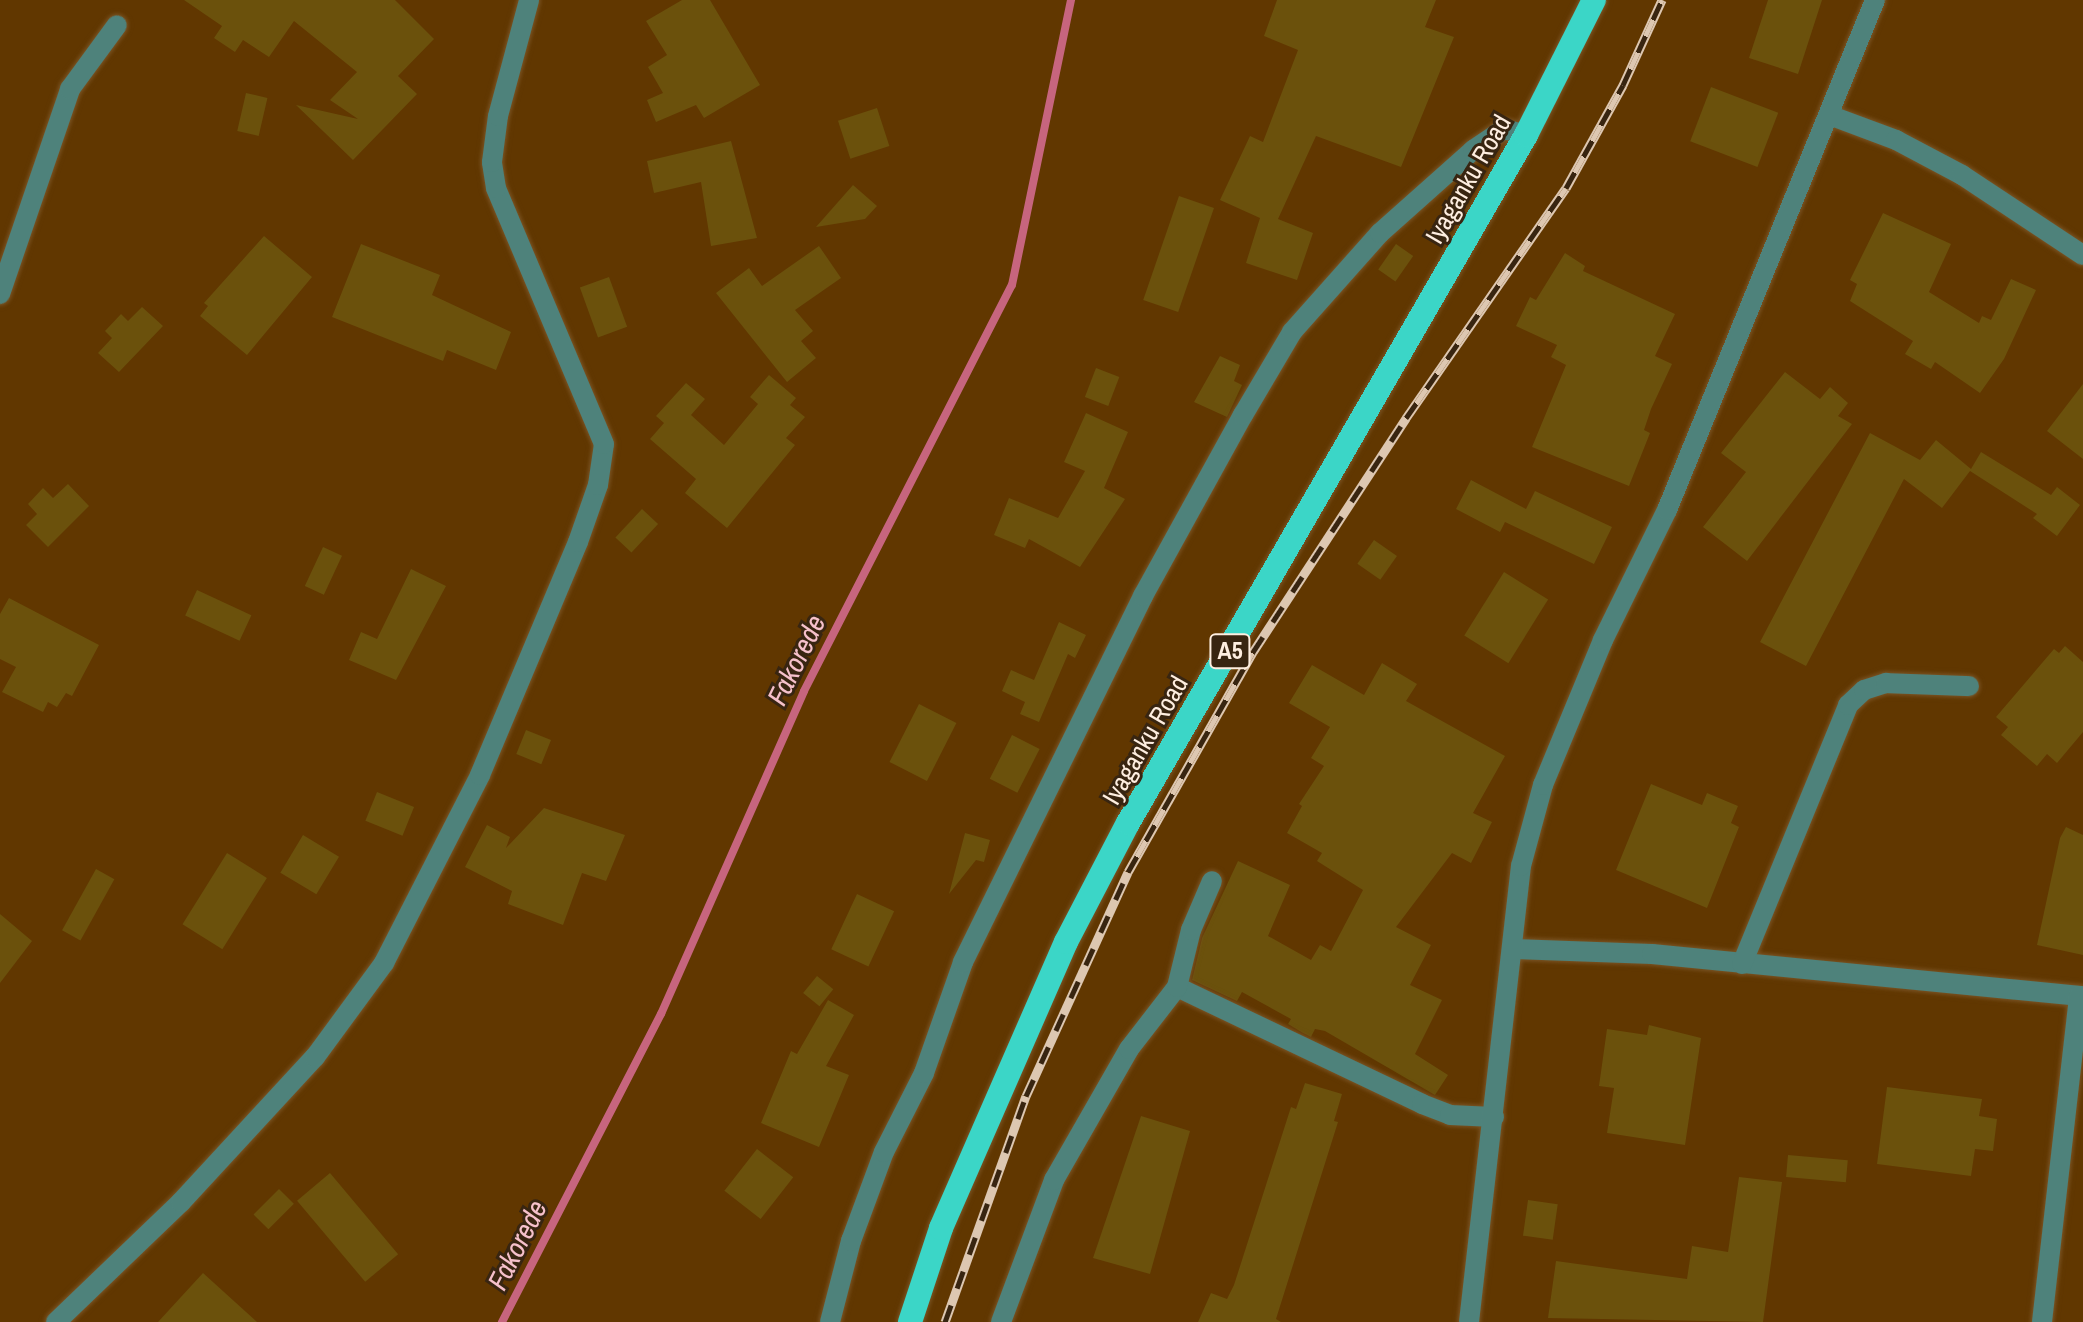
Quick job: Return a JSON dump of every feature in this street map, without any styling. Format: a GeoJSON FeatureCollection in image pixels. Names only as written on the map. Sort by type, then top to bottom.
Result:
{"type":"FeatureCollection","features":[{"type":"Feature","properties":{"kind":"highway","name":"Iyaganku Road"},"geometry":{"type":"LineString","coordinates":[[910,1322],[941,1228],[1022,1033],[1128,823],[1333,477],[1526,135],[1594,0]]}},
{"type":"Feature","properties":{"kind":"street"},"geometry":{"type":"LineString","coordinates":[[56,1322],[181,1202],[315,1057],[384,963],[480,775],[578,542],[598,485],[604,444],[496,188],[492,162],[498,116],[529,0]]}},
{"type":"Feature","properties":{"kind":"street"},"geometry":{"type":"LineString","coordinates":[[1469,1322],[1514,949],[1521,866],[1543,785],[1603,640],[1667,510],[1875,0]]}},
{"type":"Feature","properties":{"kind":"street"},"geometry":{"type":"LineString","coordinates":[[0,294],[70,89],[117,25]]}},
{"type":"Feature","properties":{"kind":"street"},"geometry":{"type":"LineString","coordinates":[[1829,115],[1896,140],[1962,175],[2083,255]]}},
{"type":"Feature","properties":{"kind":"street"},"geometry":{"type":"LineString","coordinates":[[830,1322],[851,1241],[884,1152],[924,1073],[968,951],[1143,596],[1250,403],[1292,332],[1380,233],[1473,150],[1504,129],[1526,135]]}},
{"type":"Feature","properties":{"kind":"street"},"geometry":{"type":"LineString","coordinates":[[1742,964],[1848,705],[1864,690],[1886,683],[1969,686]]}},
{"type":"Feature","properties":{"kind":"street"},"geometry":{"type":"LineString","coordinates":[[1001,1322],[1054,1180],[1129,1049],[1177,987],[1191,930],[1212,881]]}},
{"type":"Feature","properties":{"kind":"street"},"geometry":{"type":"LineString","coordinates":[[1514,949],[1742,964],[2081,996],[2042,1322]]}},
{"type":"Feature","properties":{"kind":"street"},"geometry":{"type":"LineString","coordinates":[[1177,987],[1422,1104],[1450,1115],[1494,1117]]}},
{"type":"Feature","properties":{"kind":"building"},"geometry":{"type":"Polygon","coordinates":[[[184,0],[395,0],[434,39],[398,76],[417,94],[353,160],[296,105],[358,119],[330,100],[357,72],[294,21],[269,57],[243,40],[235,52],[214,38],[222,26],[184,0]]]}},
{"type":"Feature","properties":{"kind":"building"},"geometry":{"type":"Polygon","coordinates":[[[682,0],[710,0],[760,85],[704,118],[696,105],[656,122],[647,100],[663,93],[648,67],[667,55],[646,21],[682,0]]]}},
{"type":"Feature","properties":{"kind":"building"},"geometry":{"type":"Polygon","coordinates":[[[1277,0],[1436,0],[1425,27],[1454,37],[1401,167],[1316,136],[1278,219],[1313,233],[1297,280],[1246,263],[1260,218],[1220,200],[1250,136],[1263,142],[1298,50],[1264,36],[1277,0]]]}},
{"type":"Feature","properties":{"kind":"building"},"geometry":{"type":"Polygon","coordinates":[[[1768,0],[1822,0],[1798,74],[1749,58],[1768,0]]]}},
{"type":"Feature","properties":{"kind":"building"},"geometry":{"type":"Polygon","coordinates":[[[1711,87],[1778,113],[1757,167],[1690,141],[1711,87]]]}},
{"type":"Feature","properties":{"kind":"building"},"geometry":{"type":"Polygon","coordinates":[[[246,93],[267,98],[259,136],[237,131],[246,93]]]}},
{"type":"Feature","properties":{"kind":"building"},"geometry":{"type":"Polygon","coordinates":[[[877,108],[889,146],[850,159],[838,121],[877,108]]]}},
{"type":"Feature","properties":{"kind":"building"},"geometry":{"type":"Polygon","coordinates":[[[731,141],[757,238],[711,246],[701,182],[654,193],[647,161],[731,141]]]}},
{"type":"Feature","properties":{"kind":"building"},"geometry":{"type":"Polygon","coordinates":[[[853,185],[877,206],[865,219],[816,227],[853,185]]]}},
{"type":"Feature","properties":{"kind":"building"},"geometry":{"type":"Polygon","coordinates":[[[1179,196],[1214,208],[1178,312],[1143,300],[1179,196]]]}},
{"type":"Feature","properties":{"kind":"building"},"geometry":{"type":"Polygon","coordinates":[[[1883,213],[1951,244],[1929,292],[1979,323],[1982,316],[1991,320],[2011,279],[2036,290],[2004,359],[1980,393],[1935,362],[1931,369],[1905,354],[1913,341],[1850,301],[1857,284],[1850,280],[1883,213]]]}},
{"type":"Feature","properties":{"kind":"building"},"geometry":{"type":"Polygon","coordinates":[[[264,236],[312,277],[247,355],[200,316],[208,306],[204,303],[264,236]]]}},
{"type":"Feature","properties":{"kind":"building"},"geometry":{"type":"Polygon","coordinates":[[[361,244],[440,275],[432,295],[511,332],[496,370],[447,350],[443,361],[332,317],[361,244]]]}},
{"type":"Feature","properties":{"kind":"building"},"geometry":{"type":"Polygon","coordinates":[[[1396,244],[1413,256],[1395,281],[1378,269],[1396,244]]]}},
{"type":"Feature","properties":{"kind":"building"},"geometry":{"type":"Polygon","coordinates":[[[819,246],[841,278],[795,310],[813,331],[801,341],[816,358],[787,382],[716,293],[749,268],[762,286],[819,246]]]}},
{"type":"Feature","properties":{"kind":"building"},"geometry":{"type":"Polygon","coordinates":[[[1565,253],[1585,266],[1583,271],[1675,314],[1655,356],[1672,364],[1651,409],[1644,430],[1650,433],[1629,486],[1532,447],[1566,365],[1551,357],[1557,345],[1516,326],[1530,297],[1536,300],[1565,253]]]}},
{"type":"Feature","properties":{"kind":"building"},"geometry":{"type":"Polygon","coordinates":[[[609,277],[627,327],[598,337],[580,288],[609,277]]]}},
{"type":"Feature","properties":{"kind":"building"},"geometry":{"type":"Polygon","coordinates":[[[142,307],[163,326],[119,372],[98,353],[112,338],[105,331],[121,314],[128,321],[142,307]]]}},
{"type":"Feature","properties":{"kind":"building"},"geometry":{"type":"Polygon","coordinates":[[[1220,356],[1240,365],[1234,381],[1242,385],[1227,417],[1194,402],[1220,356]]]}},
{"type":"Feature","properties":{"kind":"building"},"geometry":{"type":"Polygon","coordinates":[[[1096,368],[1119,377],[1108,406],[1085,397],[1096,368]]]}},
{"type":"Feature","properties":{"kind":"building"},"geometry":{"type":"Polygon","coordinates":[[[1785,372],[1820,399],[1830,387],[1848,403],[1838,416],[1852,424],[1747,561],[1703,527],[1746,472],[1721,453],[1785,372]]]}},
{"type":"Feature","properties":{"kind":"building"},"geometry":{"type":"Polygon","coordinates":[[[769,375],[796,398],[790,405],[805,417],[786,438],[795,445],[727,528],[685,493],[696,479],[650,439],[664,423],[656,416],[686,383],[705,399],[691,415],[724,445],[758,404],[750,397],[769,375]]]}},
{"type":"Feature","properties":{"kind":"building"},"geometry":{"type":"Polygon","coordinates":[[[2083,384],[2083,459],[2047,431],[2083,384]]]}},
{"type":"Feature","properties":{"kind":"building"},"geometry":{"type":"Polygon","coordinates":[[[1086,413],[1128,432],[1104,488],[1125,499],[1080,567],[1029,539],[1025,548],[994,535],[1009,498],[1058,518],[1085,471],[1064,462],[1086,413]]]}},
{"type":"Feature","properties":{"kind":"building"},"geometry":{"type":"Polygon","coordinates":[[[1870,433],[1920,460],[1936,440],[1971,469],[1981,452],[2051,495],[2057,487],[2080,505],[2057,536],[2033,518],[2037,514],[1970,471],[1942,508],[1904,479],[1806,666],[1760,642],[1870,433]]]}},
{"type":"Feature","properties":{"kind":"building"},"geometry":{"type":"Polygon","coordinates":[[[1471,480],[1526,509],[1535,491],[1612,527],[1594,564],[1505,522],[1500,532],[1456,509],[1471,480]]]}},
{"type":"Feature","properties":{"kind":"building"},"geometry":{"type":"Polygon","coordinates":[[[68,484],[89,506],[48,547],[26,525],[37,514],[28,504],[43,488],[53,498],[68,484]]]}},
{"type":"Feature","properties":{"kind":"building"},"geometry":{"type":"Polygon","coordinates":[[[642,509],[658,524],[631,553],[615,538],[642,509]]]}},
{"type":"Feature","properties":{"kind":"building"},"geometry":{"type":"Polygon","coordinates":[[[1374,540],[1397,556],[1380,580],[1357,564],[1374,540]]]}},
{"type":"Feature","properties":{"kind":"building"},"geometry":{"type":"Polygon","coordinates":[[[323,547],[342,556],[324,595],[305,586],[323,547]]]}},
{"type":"Feature","properties":{"kind":"building"},"geometry":{"type":"Polygon","coordinates":[[[411,569],[446,586],[396,680],[349,660],[361,632],[377,639],[411,569]]]}},
{"type":"Feature","properties":{"kind":"building"},"geometry":{"type":"Polygon","coordinates":[[[1504,572],[1548,600],[1508,663],[1464,636],[1504,572]]]}},
{"type":"Feature","properties":{"kind":"building"},"geometry":{"type":"Polygon","coordinates":[[[197,590],[251,615],[240,641],[185,615],[197,590]]]}},
{"type":"Feature","properties":{"kind":"building"},"geometry":{"type":"Polygon","coordinates":[[[9,598],[99,645],[72,696],[66,693],[57,707],[48,702],[43,712],[2,692],[16,667],[0,659],[0,614],[9,598]]]}},
{"type":"Feature","properties":{"kind":"building"},"geometry":{"type":"Polygon","coordinates":[[[1059,622],[1086,635],[1075,658],[1068,654],[1039,722],[1020,714],[1025,702],[1002,691],[1011,670],[1034,680],[1059,622]]]}},
{"type":"Feature","properties":{"kind":"building"},"geometry":{"type":"Polygon","coordinates":[[[2065,646],[2083,662],[2083,732],[2057,763],[2047,754],[2037,766],[2001,735],[2008,727],[1996,717],[2054,649],[2059,653],[2065,646]]]}},
{"type":"Feature","properties":{"kind":"building"},"geometry":{"type":"Polygon","coordinates":[[[1382,663],[1417,684],[1406,701],[1505,756],[1473,813],[1492,822],[1471,863],[1452,853],[1396,927],[1431,945],[1410,985],[1442,1000],[1415,1054],[1448,1075],[1435,1095],[1325,1031],[1315,1029],[1311,1037],[1288,1024],[1291,1019],[1242,992],[1237,1001],[1192,980],[1202,938],[1238,861],[1290,885],[1268,936],[1311,960],[1320,945],[1331,951],[1363,890],[1317,861],[1322,853],[1287,833],[1302,806],[1299,804],[1324,766],[1311,758],[1330,727],[1289,703],[1312,665],[1364,695],[1382,663]]]}},
{"type":"Feature","properties":{"kind":"building"},"geometry":{"type":"Polygon","coordinates":[[[919,704],[956,723],[927,781],[889,762],[919,704]]]}},
{"type":"Feature","properties":{"kind":"building"},"geometry":{"type":"Polygon","coordinates":[[[526,730],[551,740],[541,764],[516,754],[526,730]]]}},
{"type":"Feature","properties":{"kind":"building"},"geometry":{"type":"Polygon","coordinates":[[[1012,735],[1040,749],[1017,793],[990,779],[1012,735]]]}},
{"type":"Feature","properties":{"kind":"building"},"geometry":{"type":"Polygon","coordinates":[[[1651,784],[1702,805],[1707,793],[1738,806],[1731,823],[1739,827],[1707,908],[1616,870],[1651,784]]]}},
{"type":"Feature","properties":{"kind":"building"},"geometry":{"type":"Polygon","coordinates":[[[377,792],[414,807],[402,836],[365,821],[377,792]]]}},
{"type":"Feature","properties":{"kind":"building"},"geometry":{"type":"Polygon","coordinates":[[[544,808],[625,835],[606,881],[582,873],[563,925],[508,904],[512,891],[465,867],[487,825],[510,837],[506,848],[544,808]]]}},
{"type":"Feature","properties":{"kind":"building"},"geometry":{"type":"Polygon","coordinates":[[[2066,827],[2083,835],[2083,955],[2037,945],[2060,838],[2066,827]]]}},
{"type":"Feature","properties":{"kind":"building"},"geometry":{"type":"Polygon","coordinates":[[[965,833],[990,840],[984,862],[976,860],[949,894],[965,833]]]}},
{"type":"Feature","properties":{"kind":"building"},"geometry":{"type":"Polygon","coordinates":[[[303,835],[339,857],[316,894],[280,873],[303,835]]]}},
{"type":"Feature","properties":{"kind":"building"},"geometry":{"type":"Polygon","coordinates":[[[227,853],[267,878],[222,949],[182,924],[227,853]]]}},
{"type":"Feature","properties":{"kind":"building"},"geometry":{"type":"Polygon","coordinates":[[[96,869],[114,879],[80,940],[62,930],[96,869]]]}},
{"type":"Feature","properties":{"kind":"building"},"geometry":{"type":"Polygon","coordinates":[[[857,894],[894,911],[868,967],[831,949],[857,894]]]}},
{"type":"Feature","properties":{"kind":"building"},"geometry":{"type":"Polygon","coordinates":[[[0,914],[32,941],[0,983],[0,914]]]}},
{"type":"Feature","properties":{"kind":"building"},"geometry":{"type":"Polygon","coordinates":[[[817,976],[833,989],[819,1006],[803,993],[817,976]]]}},
{"type":"Feature","properties":{"kind":"building"},"geometry":{"type":"Polygon","coordinates":[[[828,1000],[854,1015],[826,1066],[849,1075],[819,1147],[761,1123],[791,1051],[797,1054],[828,1000]]]}},
{"type":"Feature","properties":{"kind":"building"},"geometry":{"type":"Polygon","coordinates":[[[1649,1025],[1701,1038],[1685,1145],[1607,1133],[1614,1088],[1599,1086],[1607,1029],[1647,1035],[1649,1025]]]}},
{"type":"Feature","properties":{"kind":"building"},"geometry":{"type":"Polygon","coordinates":[[[1305,1083],[1342,1094],[1334,1121],[1338,1122],[1276,1319],[1281,1322],[1198,1322],[1211,1293],[1227,1299],[1234,1285],[1291,1107],[1296,1109],[1305,1083]]]}},
{"type":"Feature","properties":{"kind":"building"},"geometry":{"type":"Polygon","coordinates":[[[1887,1087],[1982,1099],[1979,1116],[1997,1119],[1993,1151],[1975,1149],[1971,1176],[1877,1164],[1887,1087]]]}},
{"type":"Feature","properties":{"kind":"building"},"geometry":{"type":"Polygon","coordinates":[[[1141,1116],[1190,1131],[1150,1274],[1093,1258],[1141,1116]]]}},
{"type":"Feature","properties":{"kind":"building"},"geometry":{"type":"Polygon","coordinates":[[[757,1149],[793,1177],[761,1219],[724,1191],[757,1149]]]}},
{"type":"Feature","properties":{"kind":"building"},"geometry":{"type":"Polygon","coordinates":[[[1788,1155],[1848,1160],[1846,1182],[1786,1177],[1788,1155]]]}},
{"type":"Feature","properties":{"kind":"building"},"geometry":{"type":"Polygon","coordinates":[[[330,1173],[398,1254],[365,1282],[297,1201],[330,1173]]]}},
{"type":"Feature","properties":{"kind":"building"},"geometry":{"type":"Polygon","coordinates":[[[1739,1177],[1782,1182],[1763,1322],[1548,1318],[1556,1261],[1687,1279],[1692,1246],[1728,1252],[1739,1177]]]}},
{"type":"Feature","properties":{"kind":"building"},"geometry":{"type":"Polygon","coordinates":[[[279,1189],[294,1204],[268,1229],[254,1214],[279,1189]]]}},
{"type":"Feature","properties":{"kind":"building"},"geometry":{"type":"Polygon","coordinates":[[[1528,1200],[1558,1204],[1553,1240],[1523,1236],[1528,1200]]]}},
{"type":"Feature","properties":{"kind":"building"},"geometry":{"type":"Polygon","coordinates":[[[203,1273],[257,1322],[158,1322],[203,1273]]]}},
{"type":"Feature","properties":{"kind":"waterway","name":"Fakorede"},"geometry":{"type":"LineString","coordinates":[[502,1322],[661,1014],[804,691],[1012,285],[1071,0]]}},
{"type":"Feature","properties":{"kind":"railway"},"geometry":{"type":"LineString","coordinates":[[945,1322],[1026,1096],[1128,872],[1253,652],[1406,418],[1566,188],[1623,85],[1662,0]]}}]}
